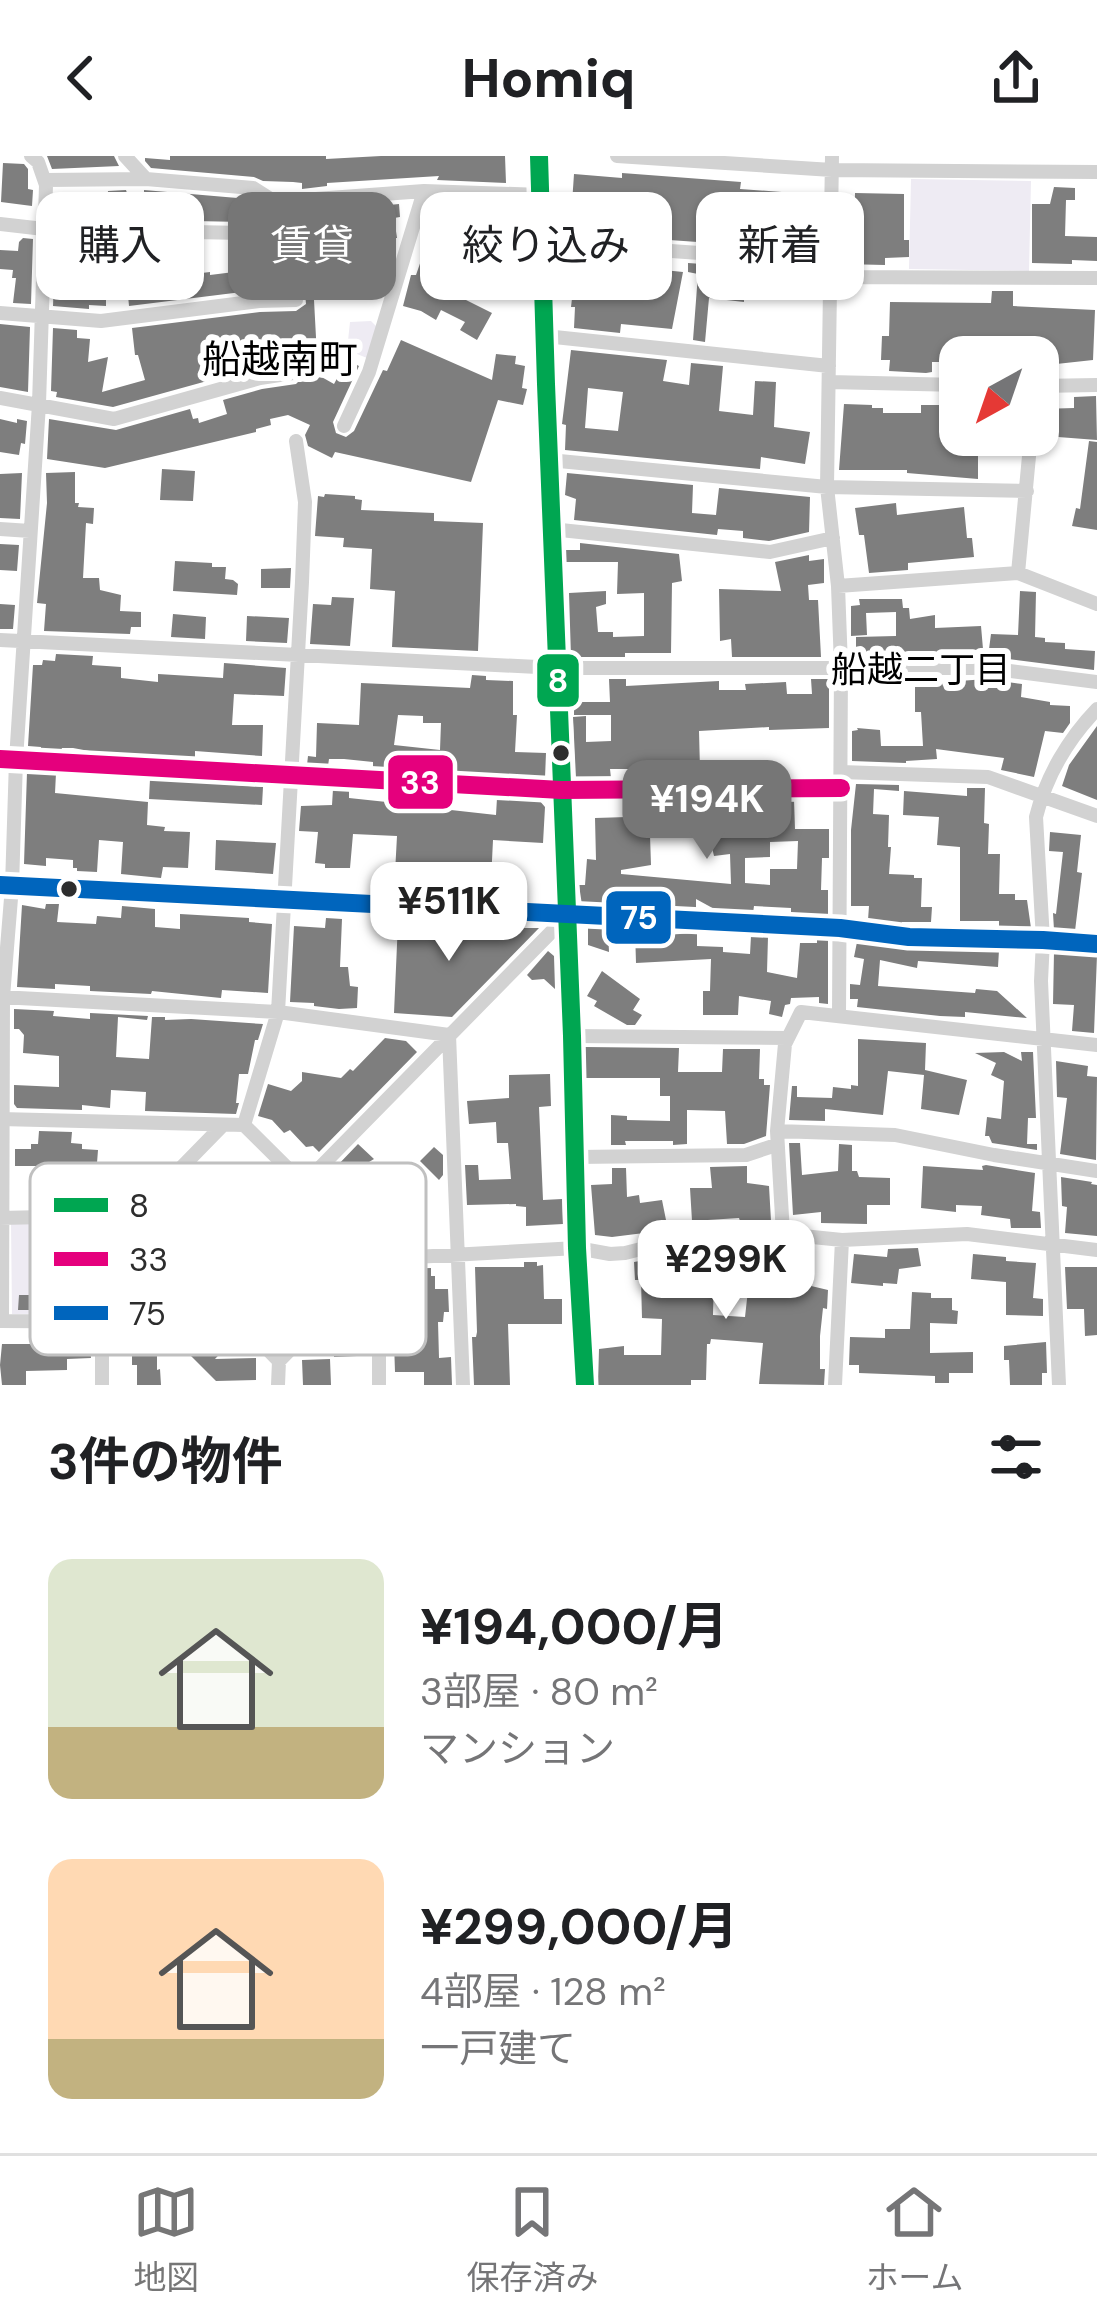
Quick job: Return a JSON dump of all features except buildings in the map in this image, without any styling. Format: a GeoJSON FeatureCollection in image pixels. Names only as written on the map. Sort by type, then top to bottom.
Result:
{"type":"FeatureCollection","features":[{"type":"Feature","properties":{"kind":"street"},"geometry":{"type":"LineString","coordinates":[[32,156],[46,180],[46,192]]}},
{"type":"Feature","properties":{"kind":"street"},"geometry":{"type":"LineString","coordinates":[[124,156],[146,179]]}},
{"type":"Feature","properties":{"kind":"street"},"geometry":{"type":"LineString","coordinates":[[539,156],[541,192]]}},
{"type":"Feature","properties":{"kind":"street"},"geometry":{"type":"LineString","coordinates":[[617,156],[1097,172]]}},
{"type":"Feature","properties":{"kind":"street"},"geometry":{"type":"LineString","coordinates":[[46,180],[146,179],[254,188],[275,202],[453,192]]}},
{"type":"Feature","properties":{"kind":"street"},"geometry":{"type":"LineString","coordinates":[[344,426],[370,372],[424,191]]}},
{"type":"Feature","properties":{"kind":"street"},"geometry":{"type":"LineString","coordinates":[[0,224],[36,228]]}},
{"type":"Feature","properties":{"kind":"street"},"geometry":{"type":"LineString","coordinates":[[864,271],[1097,278]]}},
{"type":"Feature","properties":{"kind":"street"},"geometry":{"type":"LineString","coordinates":[[1,1321],[8,760],[23,641],[42,300]]}},
{"type":"Feature","properties":{"kind":"street"},"geometry":{"type":"LineString","coordinates":[[0,313],[101,321],[296,300]]}},
{"type":"Feature","properties":{"kind":"street"},"geometry":{"type":"LineString","coordinates":[[544,300],[585,1385]]}},
{"type":"Feature","properties":{"kind":"street"},"geometry":{"type":"LineString","coordinates":[[830,300],[827,487],[842,666],[839,1015]]}},
{"type":"Feature","properties":{"kind":"street"},"geometry":{"type":"LineString","coordinates":[[545,336],[829,374],[939,383]]}},
{"type":"Feature","properties":{"kind":"street"},"geometry":{"type":"LineString","coordinates":[[0,398],[114,418],[292,373]]}},
{"type":"Feature","properties":{"kind":"street"},"geometry":{"type":"LineString","coordinates":[[1059,386],[1097,385]]}},
{"type":"Feature","properties":{"kind":"street"},"geometry":{"type":"LineString","coordinates":[[244,1125],[278,1012],[305,502],[296,441]]}},
{"type":"Feature","properties":{"kind":"street"},"geometry":{"type":"LineString","coordinates":[[1018,573],[1030,456]]}},
{"type":"Feature","properties":{"kind":"street"},"geometry":{"type":"LineString","coordinates":[[549,460],[827,487],[1027,491]]}},
{"type":"Feature","properties":{"kind":"street"},"geometry":{"type":"LineString","coordinates":[[0,529],[30,531]]}},
{"type":"Feature","properties":{"kind":"street"},"geometry":{"type":"LineString","coordinates":[[551,529],[770,552],[833,538]]}},
{"type":"Feature","properties":{"kind":"street"},"geometry":{"type":"LineString","coordinates":[[838,586],[1018,573],[1097,604]]}},
{"type":"Feature","properties":{"kind":"street"},"geometry":{"type":"LineString","coordinates":[[0,640],[557,668],[987,668],[1097,682]]}},
{"type":"Feature","properties":{"kind":"street"},"geometry":{"type":"LineString","coordinates":[[1059,1385],[1036,818],[1069,743],[1097,709]]}},
{"type":"Feature","properties":{"kind":"street"},"geometry":{"type":"LineString","coordinates":[[8,760],[562,790],[988,777],[1097,816]]}},
{"type":"Feature","properties":{"kind":"street"},"geometry":{"type":"LineString","coordinates":[[6,885],[1097,944]]}},
{"type":"Feature","properties":{"kind":"street"},"geometry":{"type":"LineString","coordinates":[[324,1163],[567,916]]}},
{"type":"Feature","properties":{"kind":"street"},"geometry":{"type":"LineString","coordinates":[[2,997],[278,1012],[449,1035]]}},
{"type":"Feature","properties":{"kind":"street"},"geometry":{"type":"LineString","coordinates":[[782,1234],[776,1138],[785,1044],[801,1012],[1097,1046]]}},
{"type":"Feature","properties":{"kind":"street"},"geometry":{"type":"LineString","coordinates":[[449,1035],[463,1385]]}},
{"type":"Feature","properties":{"kind":"street"},"geometry":{"type":"LineString","coordinates":[[572,1036],[788,1038]]}},
{"type":"Feature","properties":{"kind":"street"},"geometry":{"type":"LineString","coordinates":[[1,1119],[244,1125],[283,1163]]}},
{"type":"Feature","properties":{"kind":"street"},"geometry":{"type":"LineString","coordinates":[[185,1163],[221,1126]]}},
{"type":"Feature","properties":{"kind":"street"},"geometry":{"type":"LineString","coordinates":[[576,1157],[746,1155],[776,1138],[895,1135],[1097,1171]]}},
{"type":"Feature","properties":{"kind":"street"},"geometry":{"type":"LineString","coordinates":[[426,1256],[578,1248],[626,1253],[713,1231],[842,1240],[967,1234],[1097,1250]]}},
{"type":"Feature","properties":{"kind":"street"},"geometry":{"type":"LineString","coordinates":[[835,1385],[842,1240]]}},
{"type":"Feature","properties":{"kind":"street"},"geometry":{"type":"LineString","coordinates":[[273,1355],[279,1361]]}},
{"type":"Feature","properties":{"kind":"street"},"geometry":{"type":"LineString","coordinates":[[278,1385],[279,1361],[285,1355]]}},
{"type":"Feature","properties":{"kind":"street"},"geometry":{"type":"LineString","coordinates":[[380,1355],[380,1385]]}},
{"type":"Feature","properties":{"kind":"shaded area"},"geometry":{"type":"Polygon","coordinates":[[[911,179],[1031,181],[1029,271],[909,269],[911,179]]]}},
{"type":"Feature","properties":{"kind":"shaded area"},"geometry":{"type":"Polygon","coordinates":[[[371,321],[377,327],[367,358],[347,350],[350,322],[371,321]]]}},
{"type":"Feature","properties":{"kind":"shaded area"},"geometry":{"type":"Polygon","coordinates":[[[11,1222],[30,1222],[30,1314],[12,1314],[11,1222]]]}},
{"type":"Feature","properties":{"kind":"transit line","name":"8"},"geometry":{"type":"LineString","coordinates":[[539,156],[585,1385]]}},
{"type":"Feature","properties":{"kind":"transit line","name":"33"},"geometry":{"type":"LineString","coordinates":[[0,759],[561,790],[841,788]]}},
{"type":"Feature","properties":{"kind":"transit line","name":"75"},"geometry":{"type":"LineString","coordinates":[[0,885],[1097,944]]}},
{"type":"Feature","properties":{"kind":"district","name":"船越南町"},"geometry":{"type":"Point","coordinates":[280,359]}},
{"type":"Feature","properties":{"kind":"district","name":"船越二丁目"},"geometry":{"type":"Point","coordinates":[921,669]}}]}
